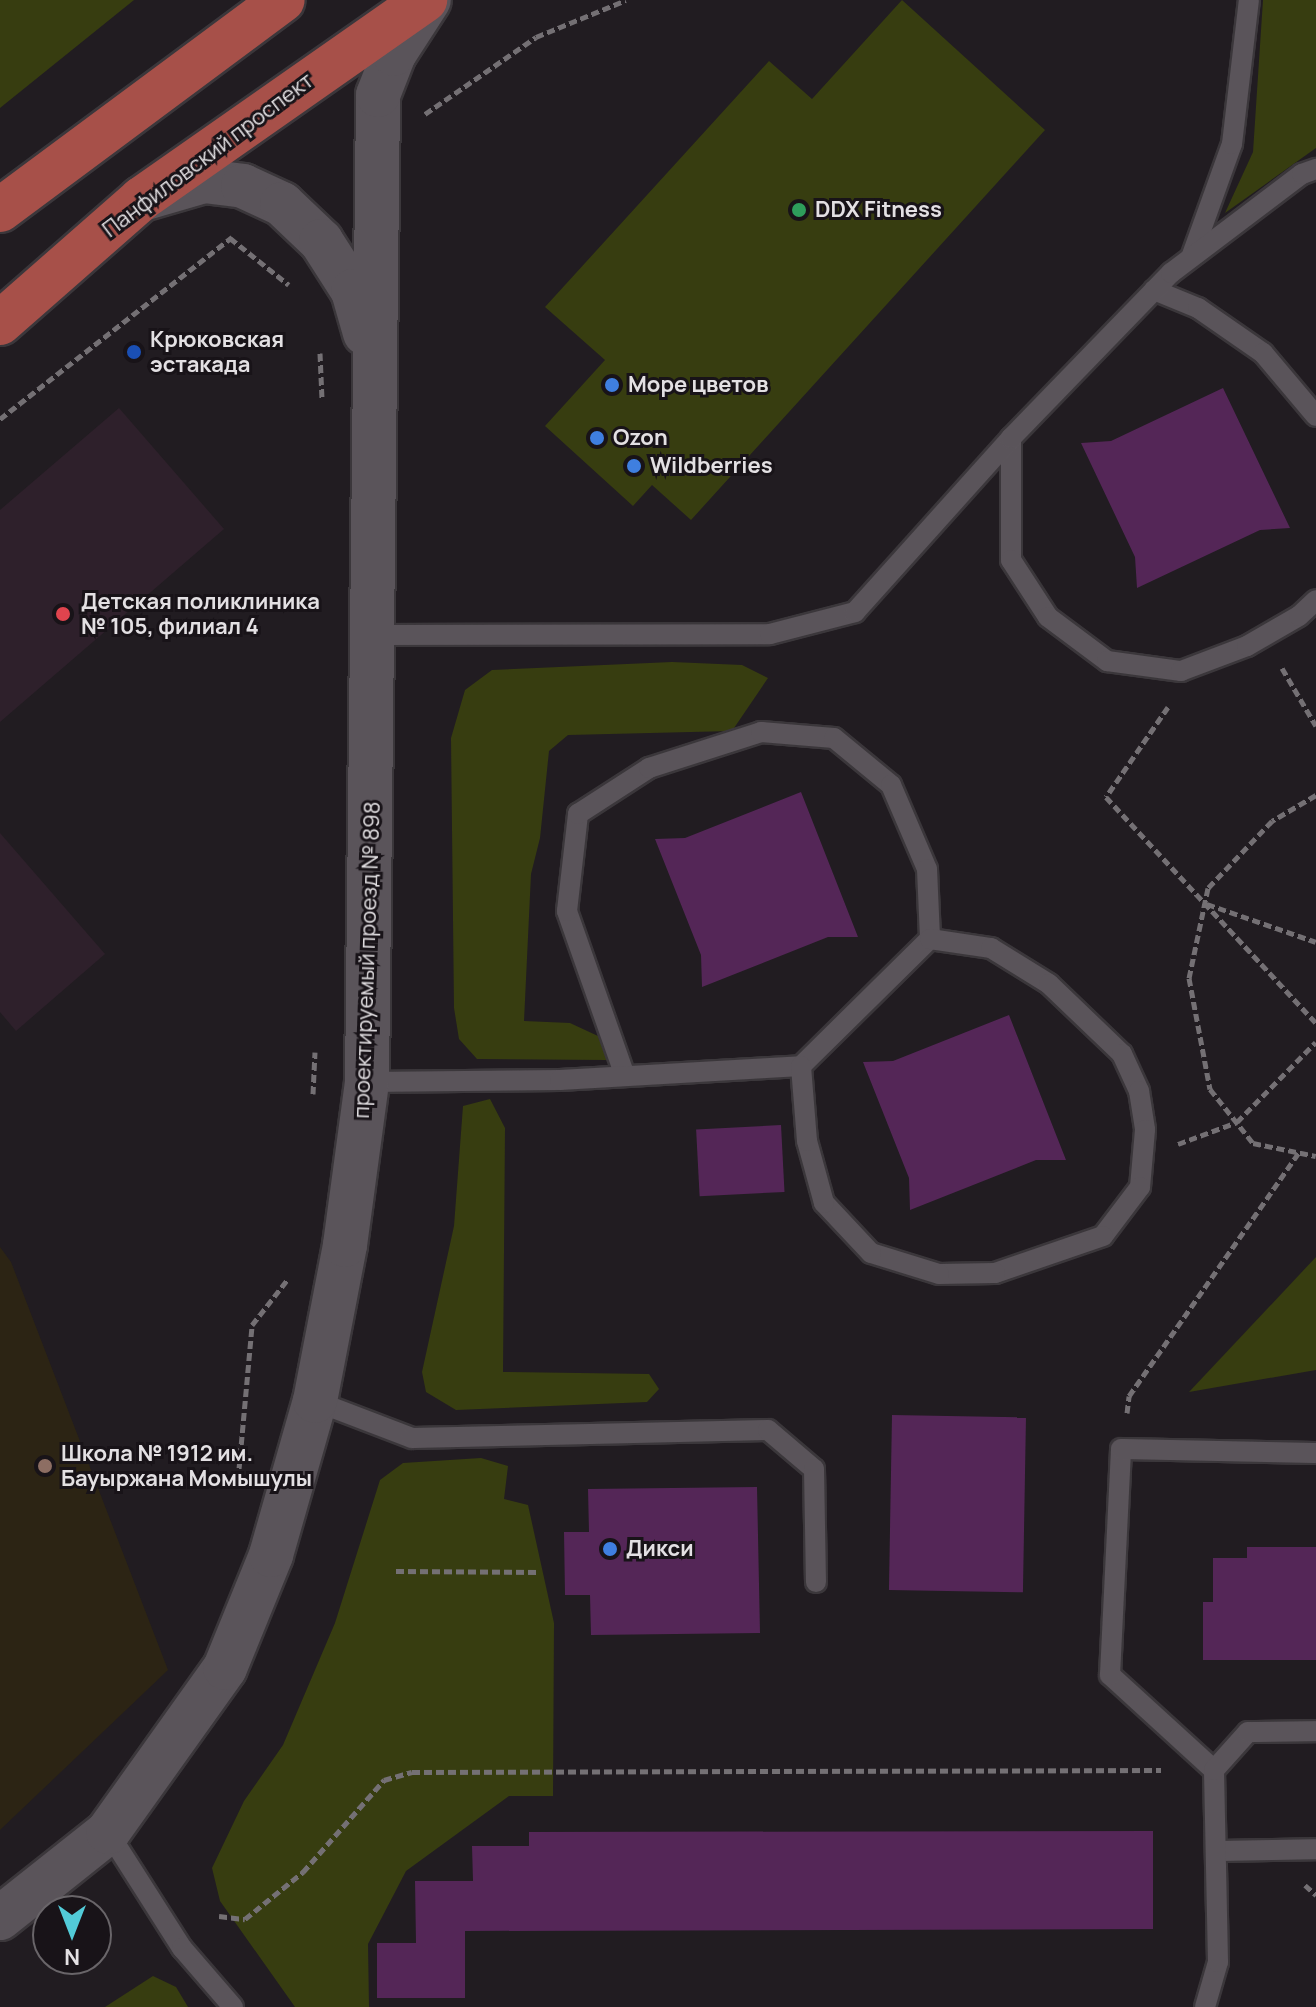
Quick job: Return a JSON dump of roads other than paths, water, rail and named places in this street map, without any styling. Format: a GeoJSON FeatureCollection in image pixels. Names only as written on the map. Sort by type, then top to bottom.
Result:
{"type":"FeatureCollection","features":[{"type":"Feature","properties":{"kind":"main road"},"geometry":{"type":"LineString","coordinates":[[0,210],[283,0]]}},
{"type":"Feature","properties":{"kind":"main road","name":"Панфиловский проспект"},"geometry":{"type":"LineString","coordinates":[[0,323],[141,199],[427,0]]}},
{"type":"Feature","properties":{"kind":"main road","name":"проектируемый проезд № 898"},"geometry":{"type":"LineString","coordinates":[[0,1918],[108,1832],[225,1668],[271,1555],[315,1401],[345,1245],[367,1082],[376,635],[378,95],[394,54],[427,0]]}},
{"type":"Feature","properties":{"kind":"main road","name":"проектируемый проезд № 898"},"geometry":{"type":"LineString","coordinates":[[141,199],[204,181],[243,186],[282,204],[321,241],[353,291],[376,374]]}},
{"type":"Feature","properties":{"kind":"lane"},"geometry":{"type":"LineString","coordinates":[[1192,255],[1232,144],[1249,0]]}},
{"type":"Feature","properties":{"kind":"lane"},"geometry":{"type":"LineString","coordinates":[[376,635],[770,634],[855,612],[1011,438],[1154,290],[1192,255],[1316,169]]}},
{"type":"Feature","properties":{"kind":"lane"},"geometry":{"type":"LineString","coordinates":[[1154,290],[1198,308],[1263,353],[1316,416]]}},
{"type":"Feature","properties":{"kind":"lane"},"geometry":{"type":"LineString","coordinates":[[1011,438],[1011,560],[1048,617],[1107,661],[1181,671],[1264,636],[1316,600]]}},
{"type":"Feature","properties":{"kind":"lane"},"geometry":{"type":"LineString","coordinates":[[367,1082],[625,1076],[801,1066],[930,939],[927,869],[891,785],[834,738],[761,732],[649,768],[578,814],[567,911],[625,1076]]}},
{"type":"Feature","properties":{"kind":"lane"},"geometry":{"type":"LineString","coordinates":[[801,1066],[807,1141],[824,1203],[871,1253],[939,1274],[995,1273],[1103,1236],[1140,1187],[1143,1157],[1139,1091],[1122,1054],[1049,984],[991,948],[930,939]]}},
{"type":"Feature","properties":{"kind":"lane"},"geometry":{"type":"LineString","coordinates":[[315,1401],[412,1438],[768,1430],[814,1469],[816,1582]]}},
{"type":"Feature","properties":{"kind":"lane"},"geometry":{"type":"LineString","coordinates":[[1214,1770],[1110,1675],[1121,1449],[1316,1453]]}},
{"type":"Feature","properties":{"kind":"lane"},"geometry":{"type":"LineString","coordinates":[[1205,2007],[1218,1962],[1214,1770],[1248,1732],[1316,1731]]}},
{"type":"Feature","properties":{"kind":"lane"},"geometry":{"type":"LineString","coordinates":[[108,1832],[182,1948],[233,2007]]}},
{"type":"Feature","properties":{"kind":"lane"},"geometry":{"type":"LineString","coordinates":[[1216,1851],[1316,1849]]}},
{"type":"Feature","properties":{"kind":"place","name":"DDX Fitness"},"geometry":{"type":"Point","coordinates":[799,210]}},
{"type":"Feature","properties":{"kind":"place","name":"Крюковская эстакада"},"geometry":{"type":"Point","coordinates":[134,352]}},
{"type":"Feature","properties":{"kind":"place","name":"Море цветов"},"geometry":{"type":"Point","coordinates":[612,385]}},
{"type":"Feature","properties":{"kind":"place","name":"Ozon"},"geometry":{"type":"Point","coordinates":[597,438]}},
{"type":"Feature","properties":{"kind":"place","name":"Wildberries"},"geometry":{"type":"Point","coordinates":[634,466]}},
{"type":"Feature","properties":{"kind":"place","name":"Детская поликлиника № 105, филиал 4"},"geometry":{"type":"Point","coordinates":[63,614]}},
{"type":"Feature","properties":{"kind":"place","name":"Школа № 1912 им. Бауыржана Момышулы"},"geometry":{"type":"Point","coordinates":[45,1466]}},
{"type":"Feature","properties":{"kind":"place","name":"Дикси"},"geometry":{"type":"Point","coordinates":[610,1549]}}]}
